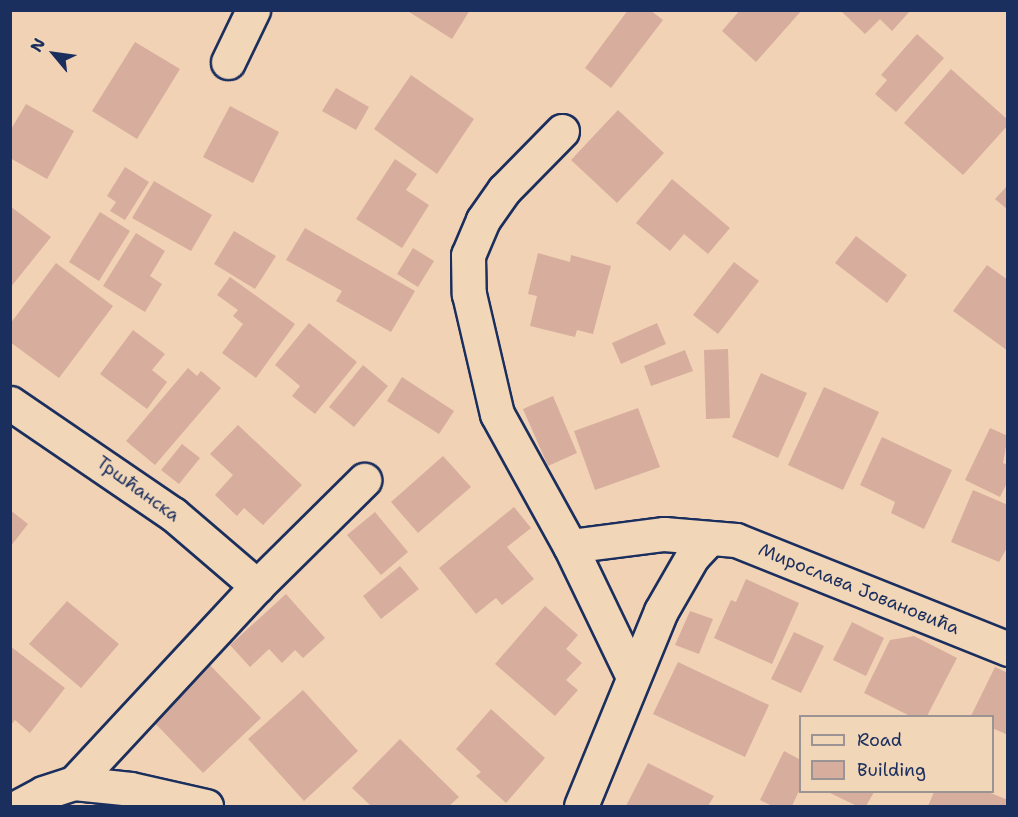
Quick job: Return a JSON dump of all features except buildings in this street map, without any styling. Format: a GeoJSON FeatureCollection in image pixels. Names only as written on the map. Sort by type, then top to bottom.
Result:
{"type":"FeatureCollection","features":[{"type":"Feature","properties":{"kind":"street"},"geometry":{"type":"LineString","coordinates":[[228,62],[254,10]]}},
{"type":"Feature","properties":{"kind":"street"},"geometry":{"type":"LineString","coordinates":[[562,131],[504,190],[483,220],[468,255],[469,294],[497,414],[570,546],[633,677]]}},
{"type":"Feature","properties":{"kind":"street","name":"Тршћанска"},"geometry":{"type":"LineString","coordinates":[[10,403],[173,514],[257,586]]}},
{"type":"Feature","properties":{"kind":"street"},"geometry":{"type":"LineString","coordinates":[[74,783],[257,586],[364,480]]}},
{"type":"Feature","properties":{"kind":"street","name":"Мирослава Јовановића"},"geometry":{"type":"LineString","coordinates":[[570,546],[664,534],[736,540],[1008,649]]}},
{"type":"Feature","properties":{"kind":"street"},"geometry":{"type":"LineString","coordinates":[[581,807],[661,611],[692,557],[709,539]]}},
{"type":"Feature","properties":{"kind":"street"},"geometry":{"type":"LineString","coordinates":[[19,807],[44,793],[74,783],[130,789],[206,807]]}}]}
